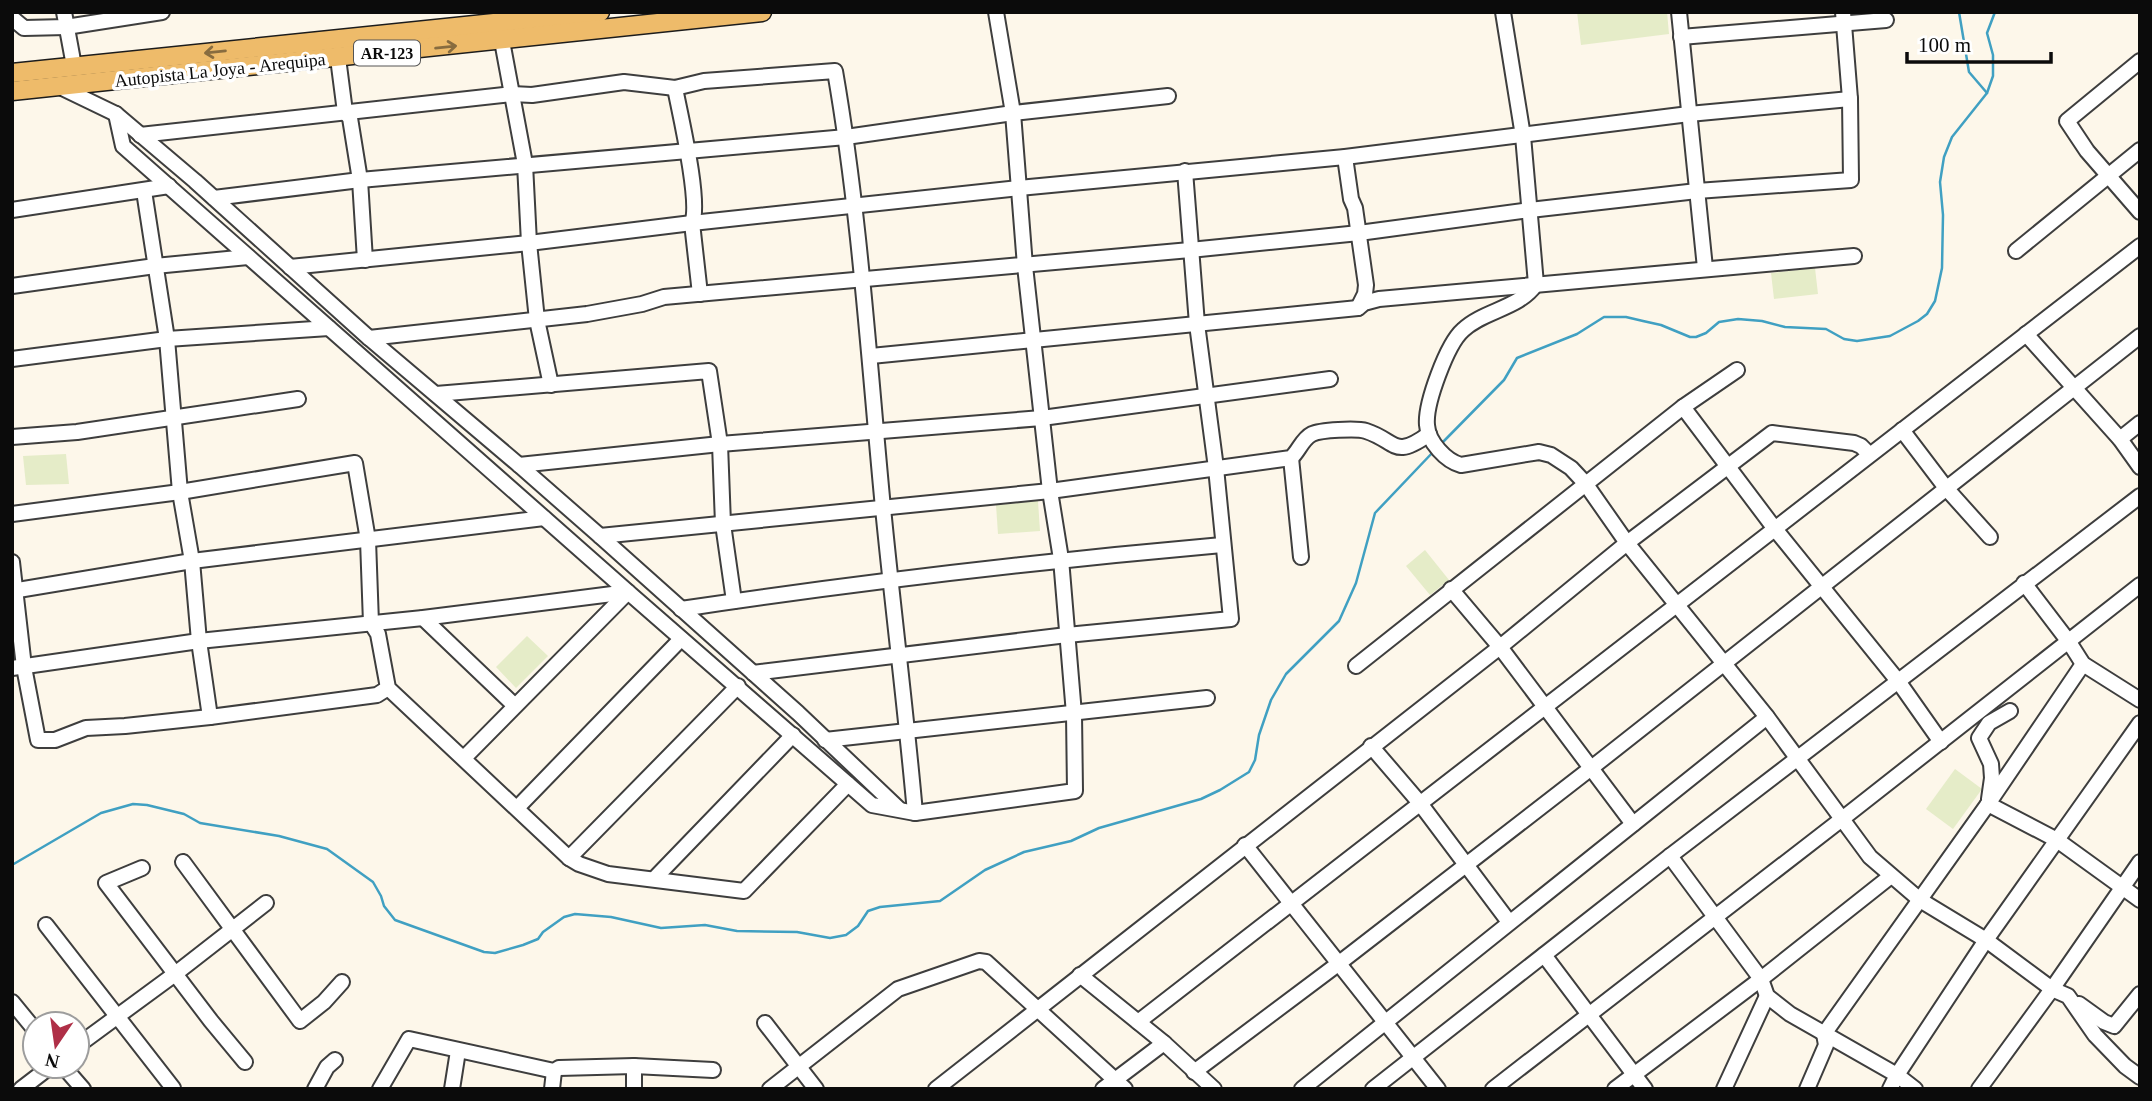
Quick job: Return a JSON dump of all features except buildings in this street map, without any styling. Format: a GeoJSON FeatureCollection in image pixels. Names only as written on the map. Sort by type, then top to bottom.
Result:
{"type":"FeatureCollection","features":[{"type":"Feature","properties":{"kind":"main road","name":"Autopista La Joya - Arequipa"},"geometry":{"type":"LineString","coordinates":[[12,73],[600,12]]}},
{"type":"Feature","properties":{"kind":"main road","name":"Autopista La Joya - Arequipa"},"geometry":{"type":"LineString","coordinates":[[12,91],[762,12]]}},
{"type":"Feature","properties":{"kind":"street"},"geometry":{"type":"LineString","coordinates":[[18,23],[162,12]]}},
{"type":"Feature","properties":{"kind":"street"},"geometry":{"type":"LineString","coordinates":[[116,114],[123,146],[681,639],[872,805],[915,813],[1075,791],[1074,714],[1061,559],[1050,491],[1025,266],[1013,113],[996,12]]}},
{"type":"Feature","properties":{"kind":"street"},"geometry":{"type":"LineString","coordinates":[[1503,12],[1523,136],[1536,284],[1511,305],[1472,323],[1461,331],[1452,343],[1439,372],[1427,426],[1434,443],[1453,463],[1461,465],[1539,452],[1552,455],[1571,468],[1676,606],[1767,717],[1870,858],[1920,900],[1986,940],[2052,989],[2068,996],[2104,1023],[2114,1026],[2140,994]]}},
{"type":"Feature","properties":{"kind":"street"},"geometry":{"type":"LineString","coordinates":[[1679,12],[1705,268]]}},
{"type":"Feature","properties":{"kind":"street"},"geometry":{"type":"LineString","coordinates":[[1681,37],[1844,17],[1886,20]]}},
{"type":"Feature","properties":{"kind":"street"},"geometry":{"type":"LineString","coordinates":[[369,338],[617,309],[664,297],[1190,250],[1359,233],[1696,191],[1851,180],[1850,99],[1844,17]]}},
{"type":"Feature","properties":{"kind":"street"},"geometry":{"type":"LineString","coordinates":[[65,20],[74,66]]}},
{"type":"Feature","properties":{"kind":"street"},"geometry":{"type":"LineString","coordinates":[[502,41],[525,164],[537,320],[551,385]]}},
{"type":"Feature","properties":{"kind":"street"},"geometry":{"type":"LineString","coordinates":[[338,58],[345,112],[350,118],[360,180],[365,260]]}},
{"type":"Feature","properties":{"kind":"street"},"geometry":{"type":"LineString","coordinates":[[2140,61],[2067,121],[2087,151],[2140,212]]}},
{"type":"Feature","properties":{"kind":"street"},"geometry":{"type":"LineString","coordinates":[[140,135],[512,94],[532,95],[624,82],[675,89],[704,81],[835,71],[846,137],[871,356],[883,509],[915,813]]}},
{"type":"Feature","properties":{"kind":"street"},"geometry":{"type":"LineString","coordinates":[[58,86],[116,114],[214,198],[369,338],[600,536],[900,810]]}},
{"type":"Feature","properties":{"kind":"street"},"geometry":{"type":"LineString","coordinates":[[675,89],[695,215],[692,223],[700,294]]}},
{"type":"Feature","properties":{"kind":"street"},"geometry":{"type":"LineString","coordinates":[[214,198],[525,164],[846,137],[1013,113],[1168,96]]}},
{"type":"Feature","properties":{"kind":"street"},"geometry":{"type":"LineString","coordinates":[[290,267],[1019,188],[1345,157],[1689,114],[1850,99]]}},
{"type":"Feature","properties":{"kind":"street"},"geometry":{"type":"LineString","coordinates":[[2016,251],[2140,150]]}},
{"type":"Feature","properties":{"kind":"street"},"geometry":{"type":"LineString","coordinates":[[1345,157],[1366,285],[1358,308]]}},
{"type":"Feature","properties":{"kind":"street"},"geometry":{"type":"LineString","coordinates":[[753,673],[1067,635],[1231,619],[1216,468],[1197,324],[1185,171]]}},
{"type":"Feature","properties":{"kind":"street"},"geometry":{"type":"LineString","coordinates":[[12,210],[169,186]]}},
{"type":"Feature","properties":{"kind":"street"},"geometry":{"type":"LineString","coordinates":[[145,191],[166,339],[180,492],[192,561],[199,641],[211,717]]}},
{"type":"Feature","properties":{"kind":"street"},"geometry":{"type":"LineString","coordinates":[[1138,1021],[2140,246]]}},
{"type":"Feature","properties":{"kind":"street"},"geometry":{"type":"LineString","coordinates":[[871,356],[1358,308],[1364,303],[1379,299],[1854,256]]}},
{"type":"Feature","properties":{"kind":"street"},"geometry":{"type":"LineString","coordinates":[[12,286],[155,266],[248,257]]}},
{"type":"Feature","properties":{"kind":"street"},"geometry":{"type":"LineString","coordinates":[[12,359],[166,339],[329,328]]}},
{"type":"Feature","properties":{"kind":"street"},"geometry":{"type":"LineString","coordinates":[[2026,334],[2120,439],[2140,467]]}},
{"type":"Feature","properties":{"kind":"street"},"geometry":{"type":"LineString","coordinates":[[1194,1072],[1590,769],[2140,335]]}},
{"type":"Feature","properties":{"kind":"street"},"geometry":{"type":"LineString","coordinates":[[1356,666],[1683,407],[1737,370]]}},
{"type":"Feature","properties":{"kind":"street"},"geometry":{"type":"LineString","coordinates":[[436,394],[709,371],[720,444],[723,524],[734,601]]}},
{"type":"Feature","properties":{"kind":"street"},"geometry":{"type":"LineString","coordinates":[[519,465],[720,444],[1042,418],[1330,379]]}},
{"type":"Feature","properties":{"kind":"street"},"geometry":{"type":"LineString","coordinates":[[12,438],[77,432],[298,399]]}},
{"type":"Feature","properties":{"kind":"street"},"geometry":{"type":"LineString","coordinates":[[1683,407],[1775,529],[1898,681],[1941,742]]}},
{"type":"Feature","properties":{"kind":"street"},"geometry":{"type":"LineString","coordinates":[[2120,439],[2140,423]]}},
{"type":"Feature","properties":{"kind":"street"},"geometry":{"type":"LineString","coordinates":[[1301,557],[1291,458],[1305,439],[1313,433],[1326,430],[1357,429],[1397,447],[1414,444],[1429,434]]}},
{"type":"Feature","properties":{"kind":"street"},"geometry":{"type":"LineString","coordinates":[[1902,430],[1946,488],[1990,537]]}},
{"type":"Feature","properties":{"kind":"street"},"geometry":{"type":"LineString","coordinates":[[936,1089],[1627,543],[1772,433],[1854,443],[1869,454]]}},
{"type":"Feature","properties":{"kind":"street"},"geometry":{"type":"LineString","coordinates":[[600,536],[1050,491],[1291,458]]}},
{"type":"Feature","properties":{"kind":"street"},"geometry":{"type":"LineString","coordinates":[[12,514],[180,492],[355,463],[368,540],[371,623],[378,634],[388,688],[569,858],[608,874],[744,891],[848,784]]}},
{"type":"Feature","properties":{"kind":"street"},"geometry":{"type":"LineString","coordinates":[[1373,1089],[1670,856],[2140,496]]}},
{"type":"Feature","properties":{"kind":"street"},"geometry":{"type":"LineString","coordinates":[[14,590],[192,561],[544,518]]}},
{"type":"Feature","properties":{"kind":"street"},"geometry":{"type":"LineString","coordinates":[[681,609],[891,579],[1061,559],[1222,545]]}},
{"type":"Feature","properties":{"kind":"street"},"geometry":{"type":"LineString","coordinates":[[12,562],[18,667],[38,740],[55,740],[86,728],[211,717],[377,695],[388,688]]}},
{"type":"Feature","properties":{"kind":"street"},"geometry":{"type":"LineString","coordinates":[[2024,583],[2083,664],[2140,700]]}},
{"type":"Feature","properties":{"kind":"street"},"geometry":{"type":"LineString","coordinates":[[1493,1089],[2140,585]]}},
{"type":"Feature","properties":{"kind":"street"},"geometry":{"type":"LineString","coordinates":[[1451,589],[1500,646],[1633,824]]}},
{"type":"Feature","properties":{"kind":"street"},"geometry":{"type":"LineString","coordinates":[[18,667],[199,641],[423,618],[628,592]]}},
{"type":"Feature","properties":{"kind":"street"},"geometry":{"type":"LineString","coordinates":[[464,758],[628,592]]}},
{"type":"Feature","properties":{"kind":"street"},"geometry":{"type":"LineString","coordinates":[[423,618],[514,705]]}},
{"type":"Feature","properties":{"kind":"street"},"geometry":{"type":"LineString","coordinates":[[517,807],[681,639]]}},
{"type":"Feature","properties":{"kind":"street"},"geometry":{"type":"LineString","coordinates":[[1807,1089],[1826,1045],[1824,1034],[1988,804],[2083,664]]}},
{"type":"Feature","properties":{"kind":"street"},"geometry":{"type":"LineString","coordinates":[[569,858],[738,686]]}},
{"type":"Feature","properties":{"kind":"street"},"geometry":{"type":"LineString","coordinates":[[825,740],[1207,698]]}},
{"type":"Feature","properties":{"kind":"street"},"geometry":{"type":"LineString","coordinates":[[1988,804],[1992,764],[1979,738],[1989,723],[2010,710]]}},
{"type":"Feature","properties":{"kind":"street"},"geometry":{"type":"LineString","coordinates":[[1302,1089],[1767,717]]}},
{"type":"Feature","properties":{"kind":"street"},"geometry":{"type":"LineString","coordinates":[[1894,1082],[1986,940],[2140,723]]}},
{"type":"Feature","properties":{"kind":"street"},"geometry":{"type":"LineString","coordinates":[[653,879],[793,735]]}},
{"type":"Feature","properties":{"kind":"street"},"geometry":{"type":"LineString","coordinates":[[1371,746],[1419,803],[1510,922]]}},
{"type":"Feature","properties":{"kind":"street"},"geometry":{"type":"LineString","coordinates":[[1988,804],[2057,840],[2140,900]]}},
{"type":"Feature","properties":{"kind":"street"},"geometry":{"type":"LineString","coordinates":[[1245,845],[1438,1089]]}},
{"type":"Feature","properties":{"kind":"street"},"geometry":{"type":"LineString","coordinates":[[1670,856],[1761,979],[1766,996],[1894,1082],[1915,1089]]}},
{"type":"Feature","properties":{"kind":"street"},"geometry":{"type":"LineString","coordinates":[[183,862],[300,1021],[324,1002],[342,982]]}},
{"type":"Feature","properties":{"kind":"street"},"geometry":{"type":"LineString","coordinates":[[1979,1089],[2140,862]]}},
{"type":"Feature","properties":{"kind":"street"},"geometry":{"type":"LineString","coordinates":[[142,868],[106,883],[245,1062]]}},
{"type":"Feature","properties":{"kind":"street"},"geometry":{"type":"LineString","coordinates":[[1615,1089],[1761,979],[1891,876]]}},
{"type":"Feature","properties":{"kind":"street"},"geometry":{"type":"LineString","coordinates":[[91,1036],[266,903]]}},
{"type":"Feature","properties":{"kind":"street"},"geometry":{"type":"LineString","coordinates":[[46,925],[173,1088]]}},
{"type":"Feature","properties":{"kind":"street"},"geometry":{"type":"LineString","coordinates":[[1544,955],[1645,1089]]}},
{"type":"Feature","properties":{"kind":"street"},"geometry":{"type":"LineString","coordinates":[[770,1089],[898,989],[979,961],[986,962],[1039,1010],[1115,1086],[1164,1043]]}},
{"type":"Feature","properties":{"kind":"street"},"geometry":{"type":"LineString","coordinates":[[1080,975],[1164,1043],[1214,1089]]}},
{"type":"Feature","properties":{"kind":"street"},"geometry":{"type":"LineString","coordinates":[[1724,1089],[1766,996]]}},
{"type":"Feature","properties":{"kind":"street"},"geometry":{"type":"LineString","coordinates":[[2068,996],[2095,1035],[2125,1066],[2140,1077]]}},
{"type":"Feature","properties":{"kind":"street"},"geometry":{"type":"LineString","coordinates":[[765,1023],[816,1089]]}},
{"type":"Feature","properties":{"kind":"street"},"geometry":{"type":"LineString","coordinates":[[380,1089],[409,1039],[554,1071],[559,1068],[634,1066],[712,1070]]}},
{"type":"Feature","properties":{"kind":"street"},"geometry":{"type":"LineString","coordinates":[[452,1089],[458,1051]]}},
{"type":"Feature","properties":{"kind":"street"},"geometry":{"type":"LineString","coordinates":[[315,1089],[327,1067],[335,1060]]}},
{"type":"Feature","properties":{"kind":"street"},"geometry":{"type":"LineString","coordinates":[[634,1066],[634,1089]]}},
{"type":"Feature","properties":{"kind":"street"},"geometry":{"type":"LineString","coordinates":[[552,1089],[554,1071]]}},
{"type":"Feature","properties":{"kind":"green space"},"geometry":{"type":"Polygon","coordinates":[[[1577,12],[1667,12],[1669,34],[1581,45],[1577,12]]]}},
{"type":"Feature","properties":{"kind":"green space"},"geometry":{"type":"Polygon","coordinates":[[[1815,268],[1818,294],[1774,299],[1771,273],[1815,268]]]}},
{"type":"Feature","properties":{"kind":"green space"},"geometry":{"type":"Polygon","coordinates":[[[66,454],[69,484],[26,485],[23,456],[66,454]]]}},
{"type":"Feature","properties":{"kind":"green space"},"geometry":{"type":"Polygon","coordinates":[[[1038,501],[1040,531],[998,534],[996,505],[1038,501]]]}},
{"type":"Feature","properties":{"kind":"green space"},"geometry":{"type":"Polygon","coordinates":[[[1425,550],[1449,580],[1430,595],[1406,566],[1425,550]]]}},
{"type":"Feature","properties":{"kind":"green space"},"geometry":{"type":"Polygon","coordinates":[[[527,636],[548,656],[516,688],[496,667],[527,636]]]}},
{"type":"Feature","properties":{"kind":"green space"},"geometry":{"type":"Polygon","coordinates":[[[1955,769],[1982,789],[1953,829],[1926,809],[1955,769]]]}},
{"type":"Feature","properties":{"kind":"waterway"},"geometry":{"type":"LineString","coordinates":[[1959,12],[1969,72],[1987,93]]}},
{"type":"Feature","properties":{"kind":"waterway"},"geometry":{"type":"LineString","coordinates":[[1441,444],[1504,380],[1517,358],[1577,334],[1604,317],[1626,317],[1661,325],[1690,337],[1706,333],[1719,322],[1738,319],[1785,327],[1826,329],[1844,339],[1857,341],[1890,336],[1927,314],[1935,301],[1942,268],[1943,215],[1940,182],[1944,157],[1952,137],[1987,93],[1993,76],[1993,55],[1987,33],[1995,12]]}},
{"type":"Feature","properties":{"kind":"waterway"},"geometry":{"type":"LineString","coordinates":[[12,865],[101,813],[133,804],[147,805],[184,814],[200,823],[279,836],[327,849],[373,882],[384,906],[395,920],[484,952],[495,953],[538,939],[543,932],[564,917],[575,914],[611,917],[661,928],[705,925],[737,931],[797,932],[830,938],[846,935],[858,926],[868,911],[880,907],[940,901],[985,870],[1024,852],[1071,841],[1099,828],[1201,799],[1249,772],[1255,760],[1259,735],[1271,700],[1286,674],[1339,621],[1356,583],[1375,513],[1434,451]]}}]}
